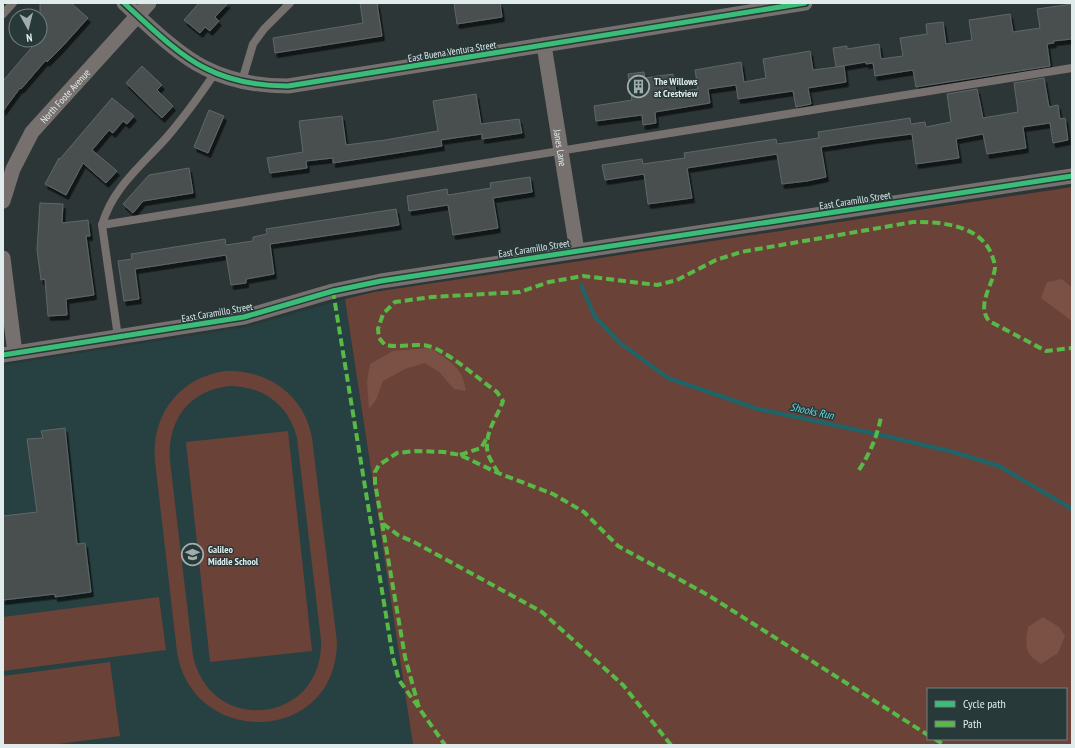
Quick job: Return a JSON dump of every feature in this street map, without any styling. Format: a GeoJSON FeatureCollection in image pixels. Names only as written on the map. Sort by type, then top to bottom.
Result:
{"type":"FeatureCollection","features":[{"type":"Feature","properties":{"kind":"street","name":"East Buena Ventura Street"},"geometry":{"type":"LineString","coordinates":[[124,3],[191,60],[215,72],[242,81],[273,86],[288,86],[544,45],[746,8],[805,3]]}},
{"type":"Feature","properties":{"kind":"street","name":"North Foote Avenue"},"geometry":{"type":"LineString","coordinates":[[3,201],[13,169],[32,132],[149,3]]}},
{"type":"Feature","properties":{"kind":"street","name":"Janes Lane"},"geometry":{"type":"LineString","coordinates":[[544,45],[577,251]]}},
{"type":"Feature","properties":{"kind":"street","name":"East Caramillo Street"},"geometry":{"type":"LineString","coordinates":[[9,354],[244,318],[333,291],[381,281],[1072,176]]}},
{"type":"Feature","properties":{"kind":"street"},"geometry":{"type":"LineString","coordinates":[[3,258],[9,354]]}},
{"type":"Feature","properties":{"kind":"lane"},"geometry":{"type":"LineString","coordinates":[[3,14],[13,3]]}},
{"type":"Feature","properties":{"kind":"lane"},"geometry":{"type":"LineString","coordinates":[[242,81],[253,44],[264,29],[290,3]]}},
{"type":"Feature","properties":{"kind":"lane"},"geometry":{"type":"LineString","coordinates":[[102,225],[560,149],[1072,68]]}},
{"type":"Feature","properties":{"kind":"lane"},"geometry":{"type":"LineString","coordinates":[[118,337],[102,225],[106,212],[116,192],[189,110],[215,72]]}},
{"type":"Feature","properties":{"kind":"shaded area"},"geometry":{"type":"Polygon","coordinates":[[[1072,187],[1072,745],[413,745],[345,299],[374,292],[1072,187]]]}},
{"type":"Feature","properties":{"kind":"shaded area"},"geometry":{"type":"Polygon","coordinates":[[[1062,279],[1072,288],[1072,321],[1041,298],[1047,282],[1062,279]]]}},
{"type":"Feature","properties":{"kind":"shaded area","name":"Galileo Middle School"},"geometry":{"type":"Polygon","coordinates":[[[345,299],[413,745],[3,745],[3,365],[246,327],[345,299]]]}},
{"type":"Feature","properties":{"kind":"shaded area"},"geometry":{"type":"Polygon","coordinates":[[[430,348],[459,370],[466,391],[454,389],[439,372],[425,363],[405,369],[383,381],[376,400],[369,409],[367,381],[370,364],[393,351],[430,348]]]}},
{"type":"Feature","properties":{"kind":"shaded area"},"geometry":{"type":"Polygon","coordinates":[[[225,371],[241,372],[269,380],[282,388],[292,397],[301,409],[308,423],[312,438],[337,642],[330,676],[314,701],[290,716],[262,722],[234,718],[208,706],[188,683],[177,652],[155,461],[155,444],[163,414],[171,401],[182,390],[209,375],[225,371]],[[229,386],[202,394],[183,410],[172,433],[170,461],[193,656],[204,682],[221,699],[242,709],[265,710],[287,703],[305,689],[317,668],[321,640],[297,438],[288,416],[281,407],[273,400],[253,389],[229,386]]]}},
{"type":"Feature","properties":{"kind":"shaded area"},"geometry":{"type":"Polygon","coordinates":[[[288,431],[312,651],[210,662],[186,442],[288,431]]]}},
{"type":"Feature","properties":{"kind":"shaded area"},"geometry":{"type":"Polygon","coordinates":[[[159,597],[166,650],[3,671],[3,617],[159,597]]]}},
{"type":"Feature","properties":{"kind":"shaded area"},"geometry":{"type":"Polygon","coordinates":[[[1043,617],[1059,627],[1065,636],[1058,653],[1041,664],[1031,656],[1027,648],[1026,639],[1028,627],[1043,617]]]}},
{"type":"Feature","properties":{"kind":"shaded area"},"geometry":{"type":"Polygon","coordinates":[[[110,662],[120,736],[50,745],[3,745],[3,676],[110,662]]]}},
{"type":"Feature","properties":{"kind":"building"},"geometry":{"type":"Polygon","coordinates":[[[40,3],[71,3],[88,18],[61,48],[47,62],[46,60],[21,89],[20,88],[3,111],[3,81],[31,48],[48,48],[48,8],[40,8],[40,3]]]}},
{"type":"Feature","properties":{"kind":"building"},"geometry":{"type":"Polygon","coordinates":[[[199,3],[228,3],[215,17],[219,21],[210,31],[205,27],[200,33],[184,20],[199,3]]]}},
{"type":"Feature","properties":{"kind":"building"},"geometry":{"type":"Polygon","coordinates":[[[360,3],[377,3],[382,36],[275,53],[273,38],[363,23],[360,3]]]}},
{"type":"Feature","properties":{"kind":"building"},"geometry":{"type":"Polygon","coordinates":[[[454,3],[500,3],[502,17],[457,24],[454,3]]]}},
{"type":"Feature","properties":{"kind":"building"},"geometry":{"type":"Polygon","coordinates":[[[1072,4],[1072,39],[1053,41],[1054,43],[1047,44],[1050,66],[916,87],[913,70],[875,76],[873,63],[866,64],[866,62],[836,67],[833,48],[847,46],[847,49],[879,44],[881,59],[903,56],[900,38],[927,34],[926,24],[943,22],[946,44],[972,40],[969,20],[1010,14],[1013,32],[1040,28],[1037,9],[1072,4]]]}},
{"type":"Feature","properties":{"kind":"building"},"geometry":{"type":"Polygon","coordinates":[[[810,51],[813,70],[844,66],[846,82],[808,88],[811,104],[796,107],[793,91],[738,99],[736,85],[708,89],[710,103],[655,112],[656,123],[643,125],[642,115],[596,121],[594,106],[632,100],[628,74],[644,72],[645,78],[673,74],[676,92],[698,89],[695,70],[741,62],[744,82],[766,78],[763,59],[810,51]]]}},
{"type":"Feature","properties":{"kind":"building"},"geometry":{"type":"Polygon","coordinates":[[[142,66],[162,85],[157,90],[173,106],[162,118],[126,83],[142,66]]]}},
{"type":"Feature","properties":{"kind":"building"},"geometry":{"type":"Polygon","coordinates":[[[1044,78],[1049,107],[1058,105],[1060,119],[1065,118],[1068,140],[1053,143],[1050,123],[1023,127],[1026,148],[987,154],[983,134],[956,139],[959,158],[916,164],[912,134],[873,139],[821,147],[826,177],[807,181],[782,184],[777,154],[687,168],[692,198],[648,204],[644,174],[605,180],[602,165],[642,159],[643,164],[685,158],[684,153],[776,139],[777,144],[819,138],[818,132],[910,118],[911,124],[925,122],[926,127],[951,122],[947,94],[977,89],[983,118],[1018,112],[1014,83],[1044,78]]]}},
{"type":"Feature","properties":{"kind":"building"},"geometry":{"type":"Polygon","coordinates":[[[476,94],[481,124],[519,119],[522,133],[482,139],[482,134],[441,140],[442,146],[333,163],[333,158],[306,161],[307,168],[270,173],[267,158],[303,152],[299,121],[342,116],[346,145],[385,140],[438,131],[433,101],[476,94]]]}},
{"type":"Feature","properties":{"kind":"building"},"geometry":{"type":"Polygon","coordinates":[[[112,98],[134,116],[127,124],[123,121],[113,133],[109,130],[92,150],[117,171],[106,183],[83,163],[66,195],[45,184],[59,158],[60,159],[112,98]]]}},
{"type":"Feature","properties":{"kind":"building"},"geometry":{"type":"Polygon","coordinates":[[[209,110],[224,116],[208,153],[194,147],[209,110]]]}},
{"type":"Feature","properties":{"kind":"building"},"geometry":{"type":"Polygon","coordinates":[[[189,168],[193,193],[143,201],[133,213],[123,204],[149,175],[189,168]]]}},
{"type":"Feature","properties":{"kind":"building"},"geometry":{"type":"Polygon","coordinates":[[[530,177],[532,192],[493,198],[498,228],[453,235],[448,205],[409,211],[407,196],[447,189],[448,195],[491,188],[490,183],[530,177]]]}},
{"type":"Feature","properties":{"kind":"building"},"geometry":{"type":"Polygon","coordinates":[[[40,203],[63,204],[62,223],[88,220],[90,236],[86,236],[94,295],[66,299],[67,315],[48,316],[45,279],[41,280],[37,250],[40,203]]]}},
{"type":"Feature","properties":{"kind":"building"},"geometry":{"type":"Polygon","coordinates":[[[396,209],[399,225],[270,244],[274,274],[246,279],[246,283],[231,285],[226,255],[135,269],[139,299],[124,301],[118,261],[132,259],[131,254],[225,239],[226,245],[253,241],[253,237],[267,234],[266,229],[396,209]]]}},
{"type":"Feature","properties":{"kind":"building"},"geometry":{"type":"Polygon","coordinates":[[[65,428],[77,544],[85,543],[91,592],[55,597],[55,594],[3,600],[3,516],[37,512],[27,439],[43,438],[41,431],[65,428]]]}},
{"type":"Feature","properties":{"kind":"waterway","name":"Shooks Run"},"geometry":{"type":"LineString","coordinates":[[581,285],[595,317],[620,343],[668,378],[758,409],[886,436],[953,452],[999,466],[1072,509]]}},
{"type":"Feature","properties":{"kind":"marked path"},"geometry":{"type":"LineString","coordinates":[[498,473],[488,454],[487,440],[491,426],[503,401],[497,392],[453,359],[435,348],[423,345],[385,345],[379,338],[378,329],[383,314],[395,302],[432,297],[520,292],[549,282],[583,276],[657,285],[677,280],[716,260],[741,252],[913,222],[935,223],[946,224],[968,230],[985,243],[991,253],[995,268],[994,275],[986,295],[984,308],[985,315],[989,321],[1046,351],[1072,348]]}},
{"type":"Feature","properties":{"kind":"marked path"},"geometry":{"type":"LineString","coordinates":[[333,291],[393,658],[399,680],[419,708]]}},
{"type":"Feature","properties":{"kind":"marked path"},"geometry":{"type":"LineString","coordinates":[[859,470],[873,445],[881,417]]}},
{"type":"Feature","properties":{"kind":"marked path"},"geometry":{"type":"LineString","coordinates":[[460,455],[481,448],[488,436]]}},
{"type":"Feature","properties":{"kind":"marked path"},"geometry":{"type":"LineString","coordinates":[[671,745],[623,685],[542,612],[414,542],[398,535],[382,523],[375,483],[375,472],[379,465],[397,453],[416,451],[444,452],[460,455],[498,473],[553,494],[584,512],[618,546],[708,595],[927,734]]}},
{"type":"Feature","properties":{"kind":"marked path"},"geometry":{"type":"LineString","coordinates":[[382,523],[405,657],[419,708],[445,745]]}},
{"type":"Feature","properties":{"kind":"marked path"},"geometry":{"type":"LineString","coordinates":[[936,740],[944,745]]}},
{"type":"Feature","properties":{"kind":"cycle path"},"geometry":{"type":"LineString","coordinates":[[124,3],[174,47],[205,68],[215,73],[245,82],[288,86],[805,3]]}},
{"type":"Feature","properties":{"kind":"cycle path"},"geometry":{"type":"LineString","coordinates":[[3,355],[244,317],[333,291],[381,281],[1072,176]]}},
{"type":"Feature","properties":{"kind":"place","name":"The Willows at Crestview"},"geometry":{"type":"Point","coordinates":[638,87]}},
{"type":"Feature","properties":{"kind":"place","name":"Galileo Middle School"},"geometry":{"type":"Point","coordinates":[193,555]}}]}
